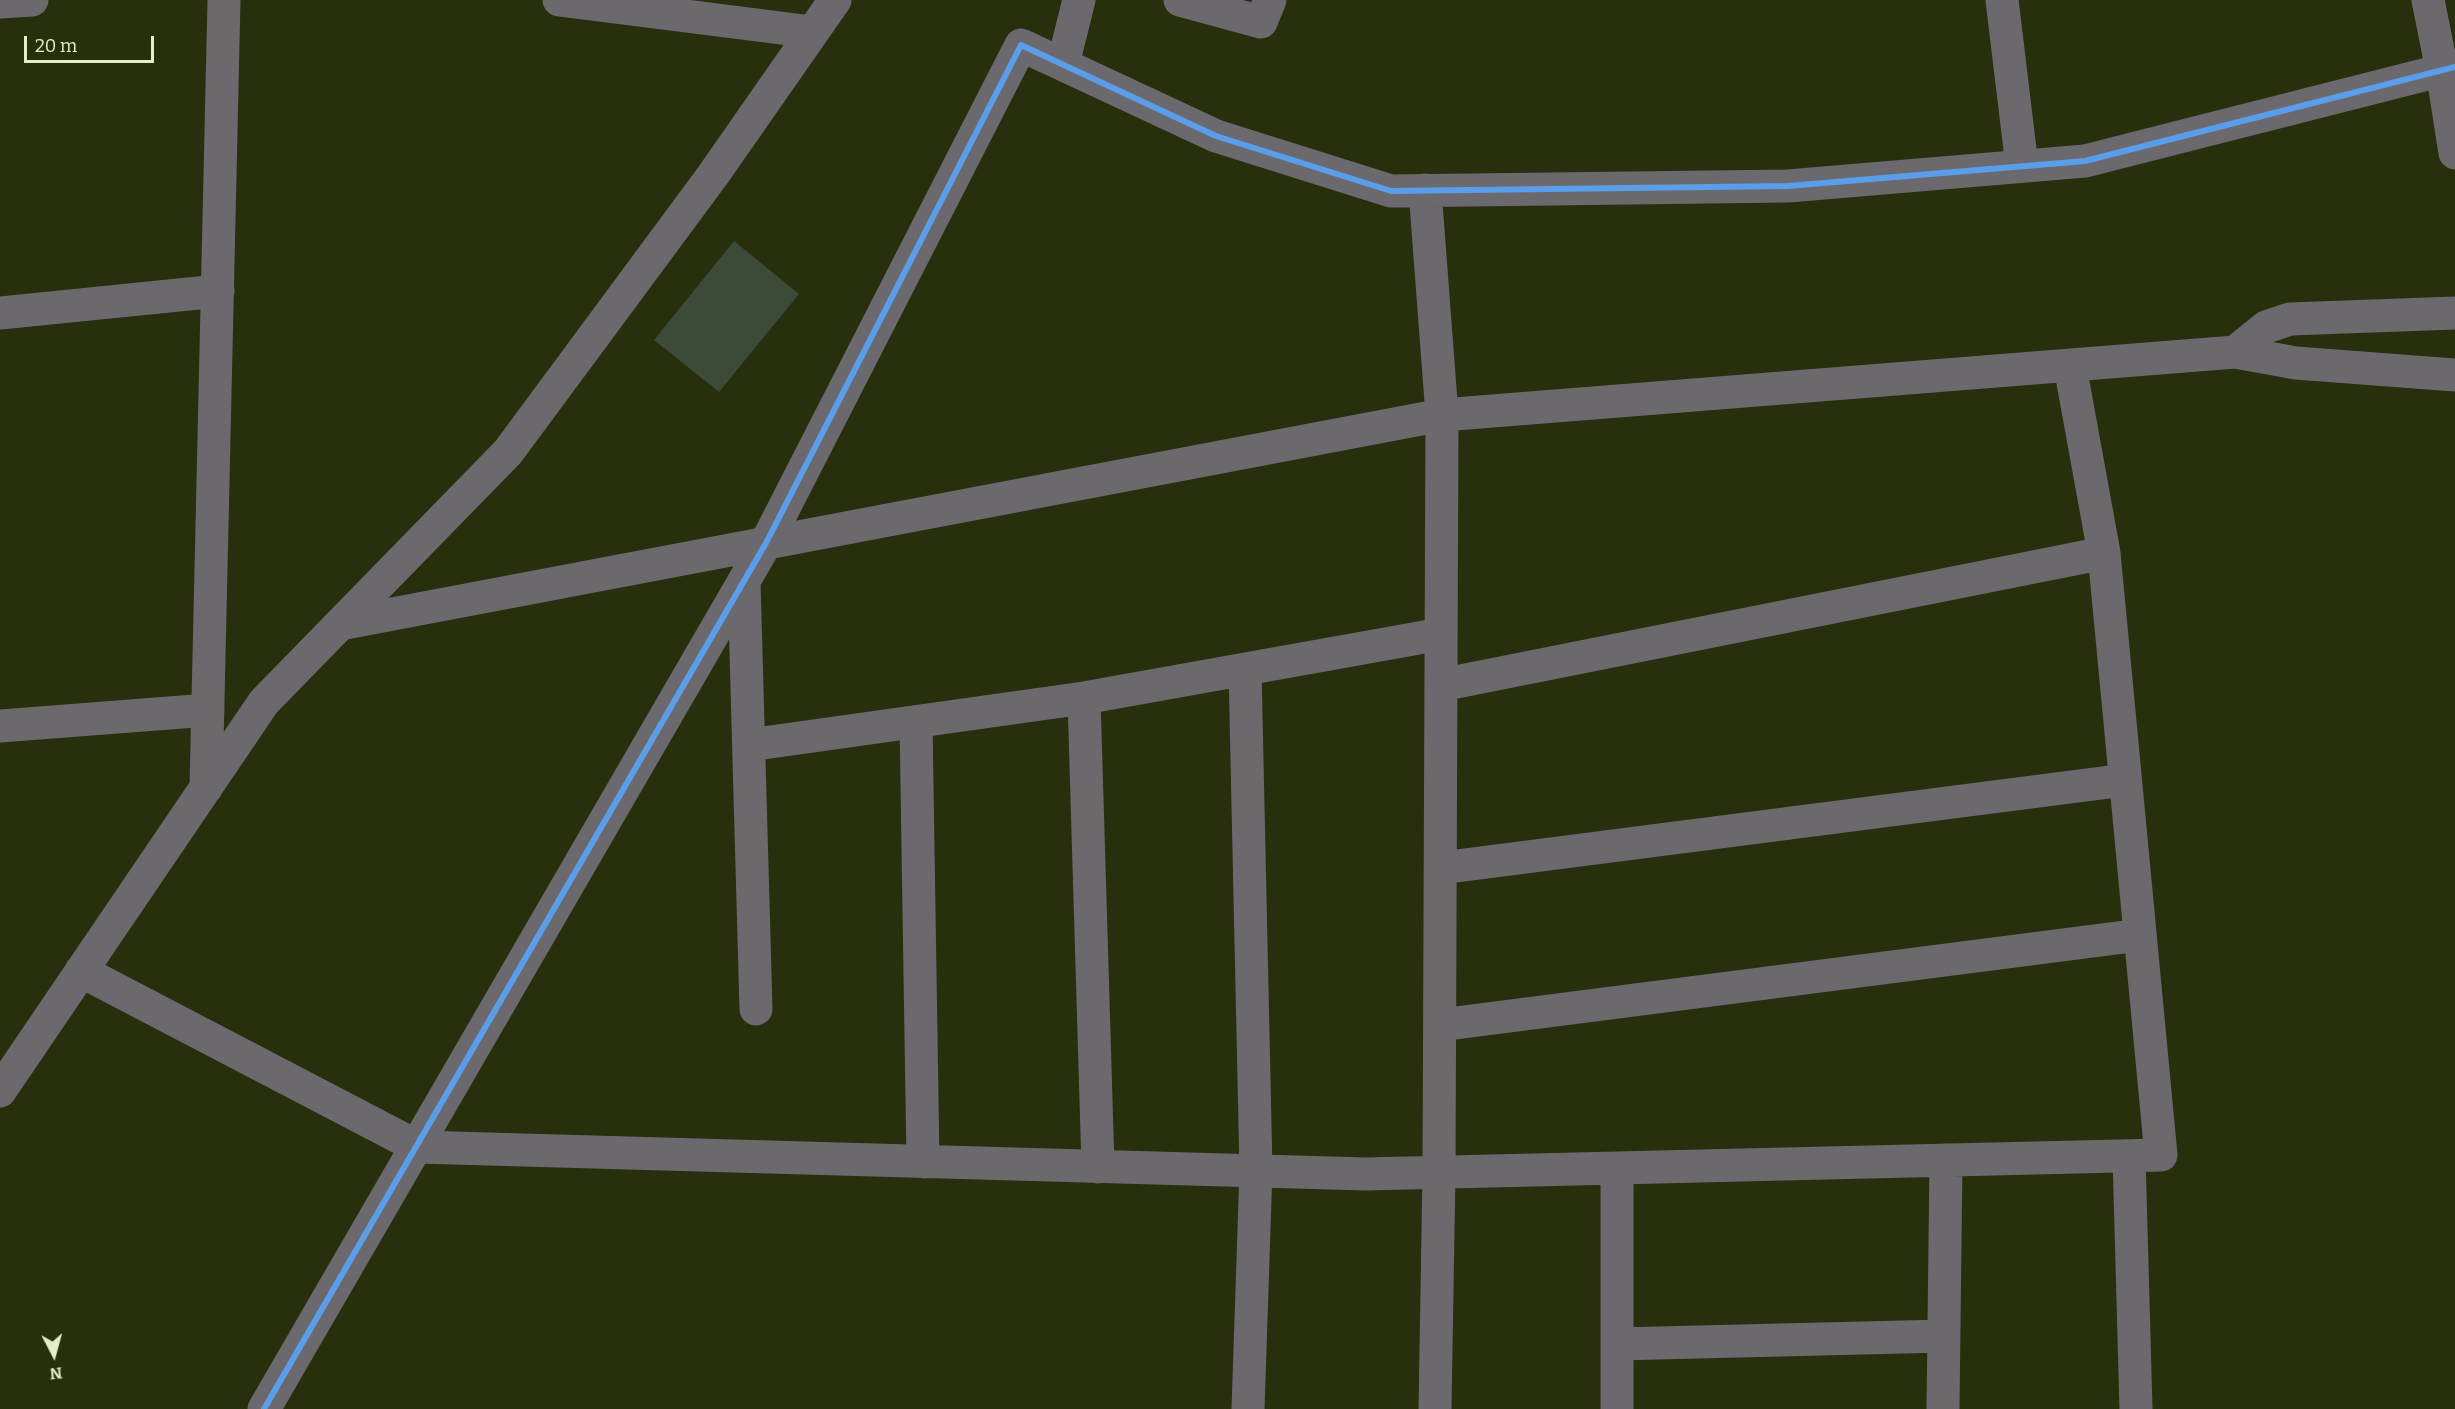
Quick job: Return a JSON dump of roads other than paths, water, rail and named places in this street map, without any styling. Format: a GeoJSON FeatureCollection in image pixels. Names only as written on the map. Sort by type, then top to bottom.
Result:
{"type":"FeatureCollection","features":[{"type":"Feature","properties":{"kind":"street"},"geometry":{"type":"LineString","coordinates":[[0,2],[32,0]]}},
{"type":"Feature","properties":{"kind":"street"},"geometry":{"type":"LineString","coordinates":[[206,788],[224,0]]}},
{"type":"Feature","properties":{"kind":"street"},"geometry":{"type":"LineString","coordinates":[[559,0],[812,32]]}},
{"type":"Feature","properties":{"kind":"street"},"geometry":{"type":"LineString","coordinates":[[0,1091],[264,702],[508,452],[713,175],[835,0]]}},
{"type":"Feature","properties":{"kind":"street"},"geometry":{"type":"LineString","coordinates":[[1063,64],[1079,0]]}},
{"type":"Feature","properties":{"kind":"street"},"geometry":{"type":"LineString","coordinates":[[1180,0],[1262,22],[1270,0]]}},
{"type":"Feature","properties":{"kind":"street"},"geometry":{"type":"LineString","coordinates":[[2002,0],[2022,166]]}},
{"type":"Feature","properties":{"kind":"street"},"geometry":{"type":"LineString","coordinates":[[2428,0],[2449,68],[2455,153]]}},
{"type":"Feature","properties":{"kind":"street"},"geometry":{"type":"LineString","coordinates":[[264,1409],[418,1147],[766,543],[1022,45],[1216,135],[1391,191],[1788,186],[2085,161],[2449,68]]}},
{"type":"Feature","properties":{"kind":"street"},"geometry":{"type":"LineString","coordinates":[[1425,190],[1442,415],[1439,1172],[1435,1409]]}},
{"type":"Feature","properties":{"kind":"street"},"geometry":{"type":"LineString","coordinates":[[0,313],[218,291]]}},
{"type":"Feature","properties":{"kind":"street"},"geometry":{"type":"LineString","coordinates":[[2235,352],[2266,327],[2290,319],[2455,313]]}},
{"type":"Feature","properties":{"kind":"street"},"geometry":{"type":"LineString","coordinates":[[340,624],[1442,415],[2235,352],[2296,363],[2455,375]]}},
{"type":"Feature","properties":{"kind":"street"},"geometry":{"type":"LineString","coordinates":[[81,971],[418,1147],[1366,1174],[2161,1155],[2104,553],[2070,366]]}},
{"type":"Feature","properties":{"kind":"street"},"geometry":{"type":"LineString","coordinates":[[1441,685],[2104,553]]}},
{"type":"Feature","properties":{"kind":"street"},"geometry":{"type":"LineString","coordinates":[[744,581],[756,1009]]}},
{"type":"Feature","properties":{"kind":"street"},"geometry":{"type":"LineString","coordinates":[[749,745],[1084,698],[1441,634]]}},
{"type":"Feature","properties":{"kind":"street"},"geometry":{"type":"LineString","coordinates":[[1245,669],[1256,1170],[1248,1409]]}},
{"type":"Feature","properties":{"kind":"street"},"geometry":{"type":"LineString","coordinates":[[1084,698],[1098,1167]]}},
{"type":"Feature","properties":{"kind":"street"},"geometry":{"type":"LineString","coordinates":[[0,726],[208,710]]}},
{"type":"Feature","properties":{"kind":"street"},"geometry":{"type":"LineString","coordinates":[[916,722],[923,1162]]}},
{"type":"Feature","properties":{"kind":"street"},"geometry":{"type":"LineString","coordinates":[[1441,868],[2125,780]]}},
{"type":"Feature","properties":{"kind":"street"},"geometry":{"type":"LineString","coordinates":[[1440,1025],[2140,935]]}},
{"type":"Feature","properties":{"kind":"street"},"geometry":{"type":"LineString","coordinates":[[2129,1156],[2136,1409]]}},
{"type":"Feature","properties":{"kind":"street"},"geometry":{"type":"LineString","coordinates":[[1943,1409],[1946,1160]]}},
{"type":"Feature","properties":{"kind":"street"},"geometry":{"type":"LineString","coordinates":[[1617,1168],[1617,1409]]}},
{"type":"Feature","properties":{"kind":"street"},"geometry":{"type":"LineString","coordinates":[[1617,1344],[1944,1336]]}}]}
